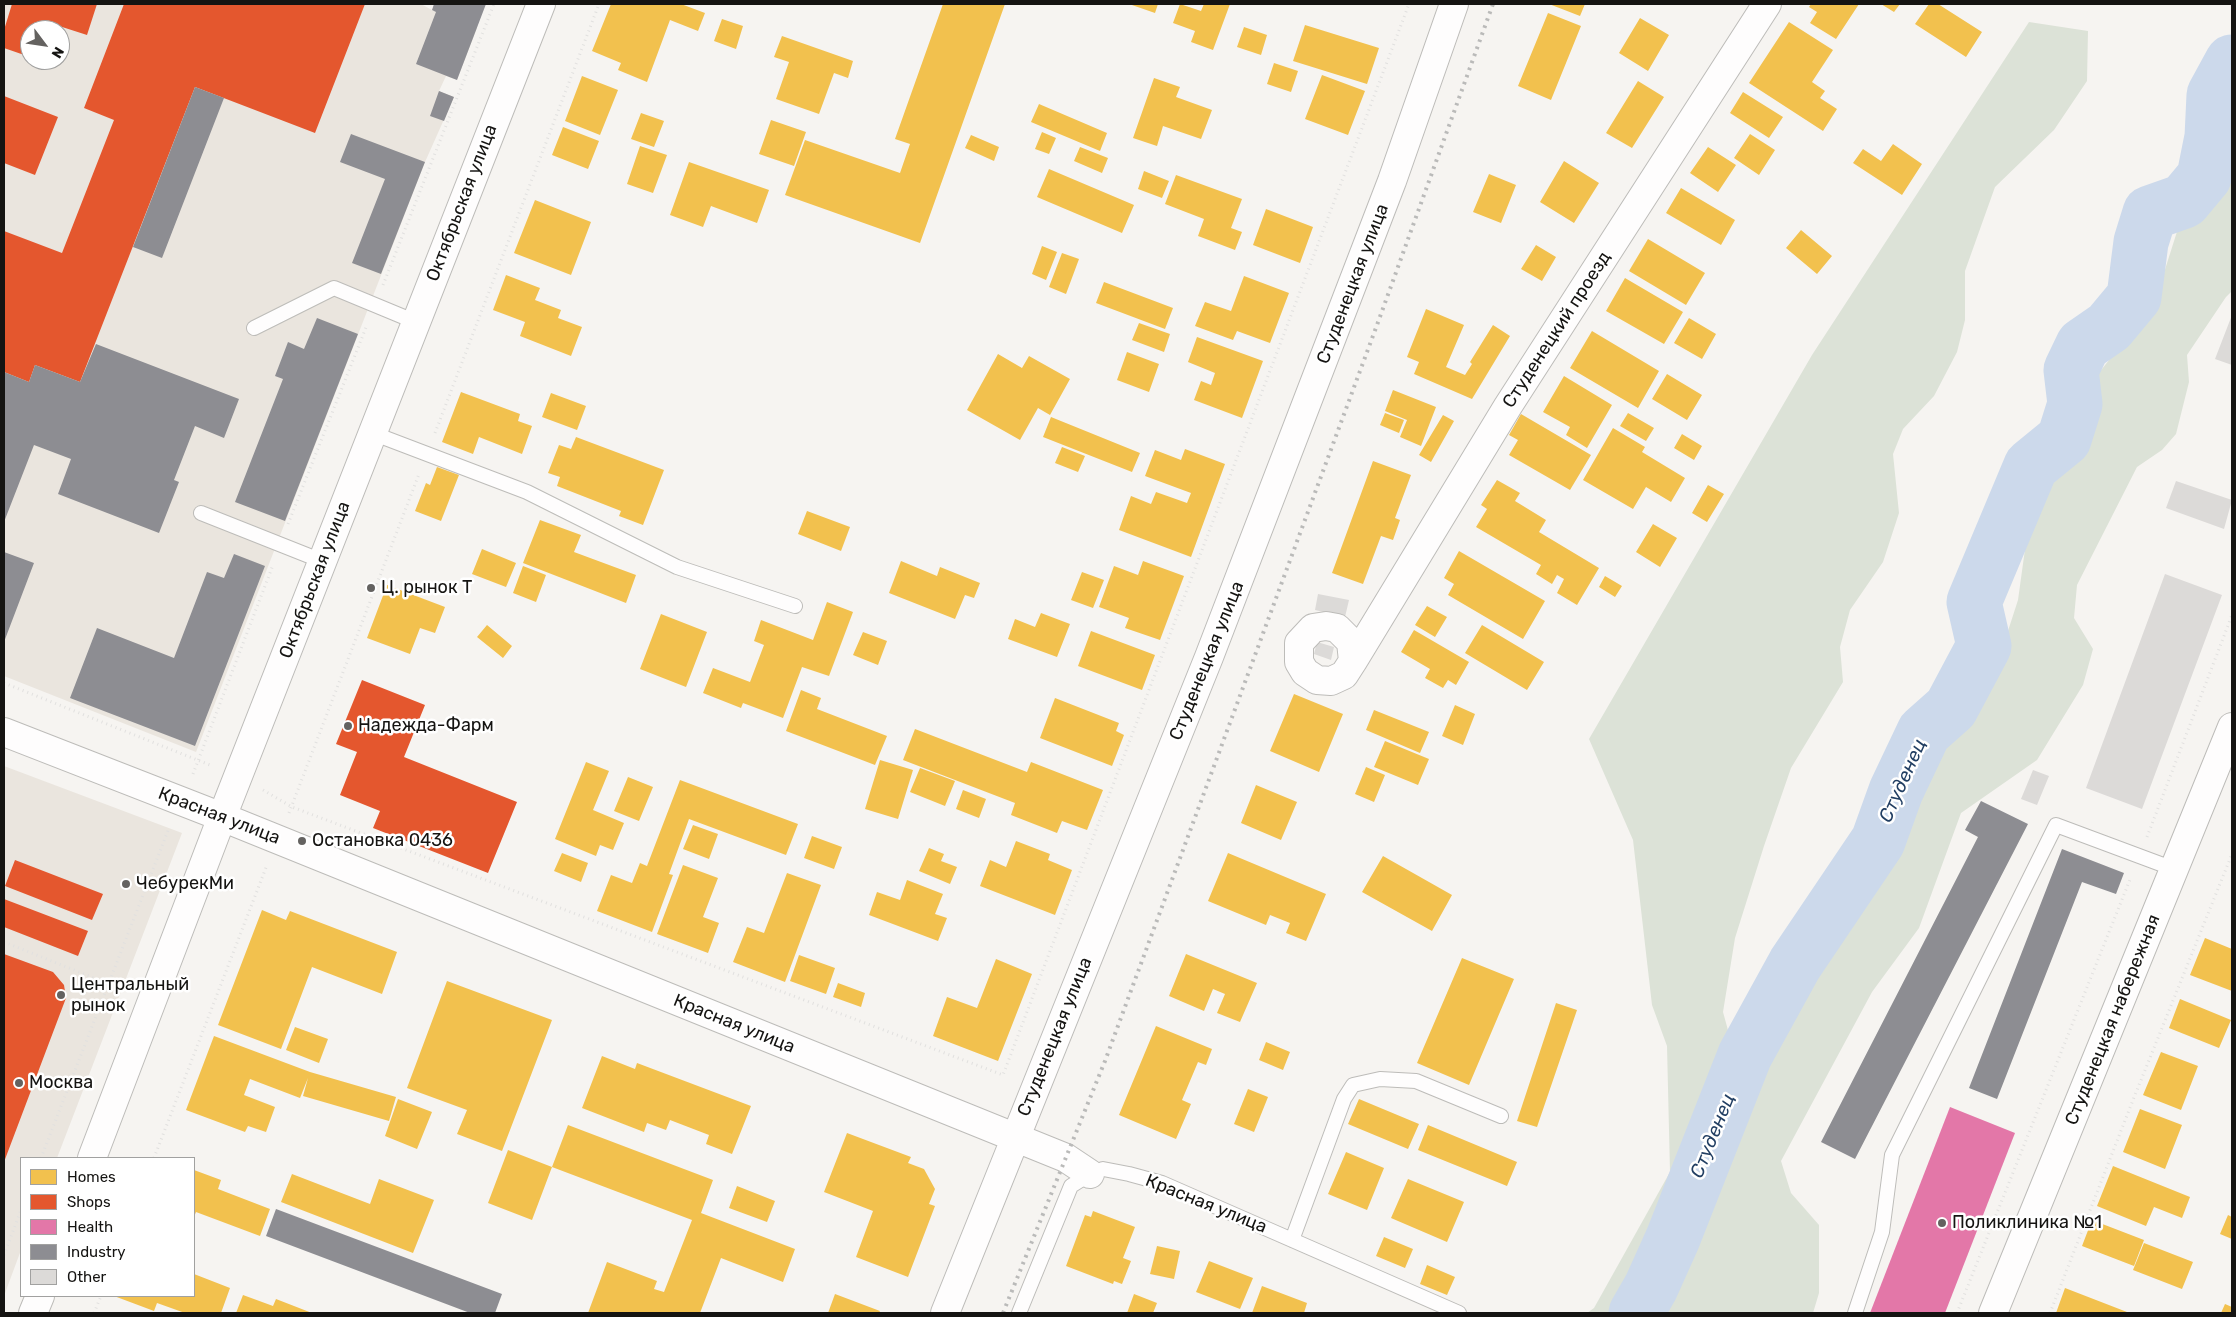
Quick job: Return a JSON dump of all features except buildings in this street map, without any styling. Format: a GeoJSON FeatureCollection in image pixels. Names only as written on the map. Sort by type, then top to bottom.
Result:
{"type":"FeatureCollection","features":[{"type":"Feature","properties":{"kind":"street","name":"Октябрьская улица"},"geometry":{"type":"LineString","coordinates":[[92,1157],[222,817],[540,4]]}},
{"type":"Feature","properties":{"kind":"street","name":"Студенецкая улица"},"geometry":{"type":"LineString","coordinates":[[945,1313],[1014,1137],[1216,638],[1392,182],[1454,4]]}},
{"type":"Feature","properties":{"kind":"street","name":"Студенецкий проезд"},"geometry":{"type":"LineString","coordinates":[[1353,661],[1508,406],[1767,4]]}},
{"type":"Feature","properties":{"kind":"street","name":"Студенецкая набережная"},"geometry":{"type":"LineString","coordinates":[[1993,1313],[2232,727]]}},
{"type":"Feature","properties":{"kind":"street","name":"Красная улица"},"geometry":{"type":"LineString","coordinates":[[4,732],[179,802],[278,838],[1066,1158],[1090,1174]]}},
{"type":"Feature","properties":{"kind":"street"},"geometry":{"type":"LineString","coordinates":[[33,1313],[40,1297]]}},
{"type":"Feature","properties":{"kind":"lane"},"geometry":{"type":"LineString","coordinates":[[254,328],[334,288],[416,322]]}},
{"type":"Feature","properties":{"kind":"lane"},"geometry":{"type":"LineString","coordinates":[[372,433],[527,492],[677,567],[795,606]]}},
{"type":"Feature","properties":{"kind":"lane"},"geometry":{"type":"LineString","coordinates":[[201,513],[322,561]]}},
{"type":"Feature","properties":{"kind":"lane"},"geometry":{"type":"LineString","coordinates":[[1855,1313],[1882,1232],[1892,1155],[2056,825],[2174,869]]}},
{"type":"Feature","properties":{"kind":"lane"},"geometry":{"type":"LineString","coordinates":[[1292,1240],[1344,1099],[1353,1085],[1380,1079],[1416,1080],[1501,1116]]}},
{"type":"Feature","properties":{"kind":"lane","name":"Красная улица"},"geometry":{"type":"LineString","coordinates":[[1090,1174],[1103,1169],[1162,1183],[1459,1313]]}},
{"type":"Feature","properties":{"kind":"lane"},"geometry":{"type":"LineString","coordinates":[[1018,1313],[1071,1186],[1090,1174]]}},
{"type":"Feature","properties":{"kind":"path"},"geometry":{"type":"LineString","coordinates":[[41,1157],[179,802],[199,760],[280,544],[494,4]]}},
{"type":"Feature","properties":{"kind":"path"},"geometry":{"type":"LineString","coordinates":[[154,1157],[292,806],[599,4]]}},
{"type":"Feature","properties":{"kind":"path"},"geometry":{"type":"LineString","coordinates":[[4,683],[238,776],[292,806],[1003,1075],[1409,4]]}},
{"type":"Feature","properties":{"kind":"path"},"geometry":{"type":"LineString","coordinates":[[1957,1313],[2139,856],[2232,615]]}},
{"type":"Feature","properties":{"kind":"path"},"geometry":{"type":"LineString","coordinates":[[2050,1313],[2132,1100],[2232,854]]}},
{"type":"Feature","properties":{"kind":"path"},"geometry":{"type":"LineString","coordinates":[[4,942],[109,984]]}},
{"type":"Feature","properties":{"kind":"path"},"geometry":{"type":"LineString","coordinates":[[4,1255],[20,1213]]}},
{"type":"Feature","properties":{"kind":"path"},"geometry":{"type":"LineString","coordinates":[[94,1313],[101,1297]]}},
{"type":"Feature","properties":{"kind":"shaded area"},"geometry":{"type":"Polygon","coordinates":[[[4,4],[421,4],[477,28],[457,80],[446,76],[439,91],[454,97],[425,162],[196,752],[4,676],[4,4]]]}},
{"type":"Feature","properties":{"kind":"shaded area"},"geometry":{"type":"Polygon","coordinates":[[[2029,22],[2088,31],[2087,81],[2054,130],[1995,187],[1965,271],[1965,320],[1957,352],[1934,396],[1903,429],[1893,454],[1899,513],[1883,562],[1850,610],[1840,647],[1843,682],[1791,768],[1735,938],[1723,1012],[1734,1052],[1757,1053],[1778,1039],[1922,773],[1997,665],[2018,600],[2026,542],[2088,387],[2155,301],[2181,219],[2220,163],[2232,162],[2232,291],[2187,355],[2189,382],[2176,434],[2162,450],[2137,467],[2077,585],[2074,618],[2093,649],[2083,685],[2037,760],[1961,813],[1919,928],[1872,992],[1781,1161],[1791,1193],[1819,1225],[1819,1293],[1813,1313],[1587,1313],[1594,1308],[1670,1172],[1667,1046],[1652,1005],[1633,840],[1589,739],[1812,355],[2029,22]]]}},
{"type":"Feature","properties":{"kind":"shaded area","name":"Центральный рынок"},"geometry":{"type":"Polygon","coordinates":[[[4,766],[182,833],[57,1157],[20,1157],[20,1253],[4,1296],[4,766]]]}},
{"type":"Feature","properties":{"kind":"waterway","name":"Студенец"},"geometry":{"type":"LineString","coordinates":[[1636,1313],[1651,1287],[1673,1238],[1745,1055],[1795,964],[1878,841],[1896,791],[1924,732],[1951,708],[1984,646],[1974,602],[2031,466],[2064,439],[2075,404],[2071,370],[2083,345],[2109,327],[2134,297],[2141,242],[2150,213],[2184,201],[2204,177],[2212,137],[2214,95],[2232,62]]}},
{"type":"Feature","properties":{"kind":"railway"},"geometry":{"type":"LineString","coordinates":[[1003,1313],[1105,1061],[1377,325],[1493,4]]}},
{"type":"Feature","properties":{"kind":"place","name":"Ц. рынок Т"},"geometry":{"type":"Point","coordinates":[371,588]}},
{"type":"Feature","properties":{"kind":"place","name":"Надежда-Фарм"},"geometry":{"type":"Point","coordinates":[348,726]}},
{"type":"Feature","properties":{"kind":"place","name":"Остановка 0436"},"geometry":{"type":"Point","coordinates":[302,841]}},
{"type":"Feature","properties":{"kind":"place","name":"ЧебурекМи"},"geometry":{"type":"Point","coordinates":[126,884]}},
{"type":"Feature","properties":{"kind":"place","name":"Центральный рынок"},"geometry":{"type":"Point","coordinates":[61,995]}},
{"type":"Feature","properties":{"kind":"place","name":"Москва"},"geometry":{"type":"Point","coordinates":[19,1083]}},
{"type":"Feature","properties":{"kind":"place","name":"Поликлиника №1"},"geometry":{"type":"Point","coordinates":[1942,1223]}}]}
